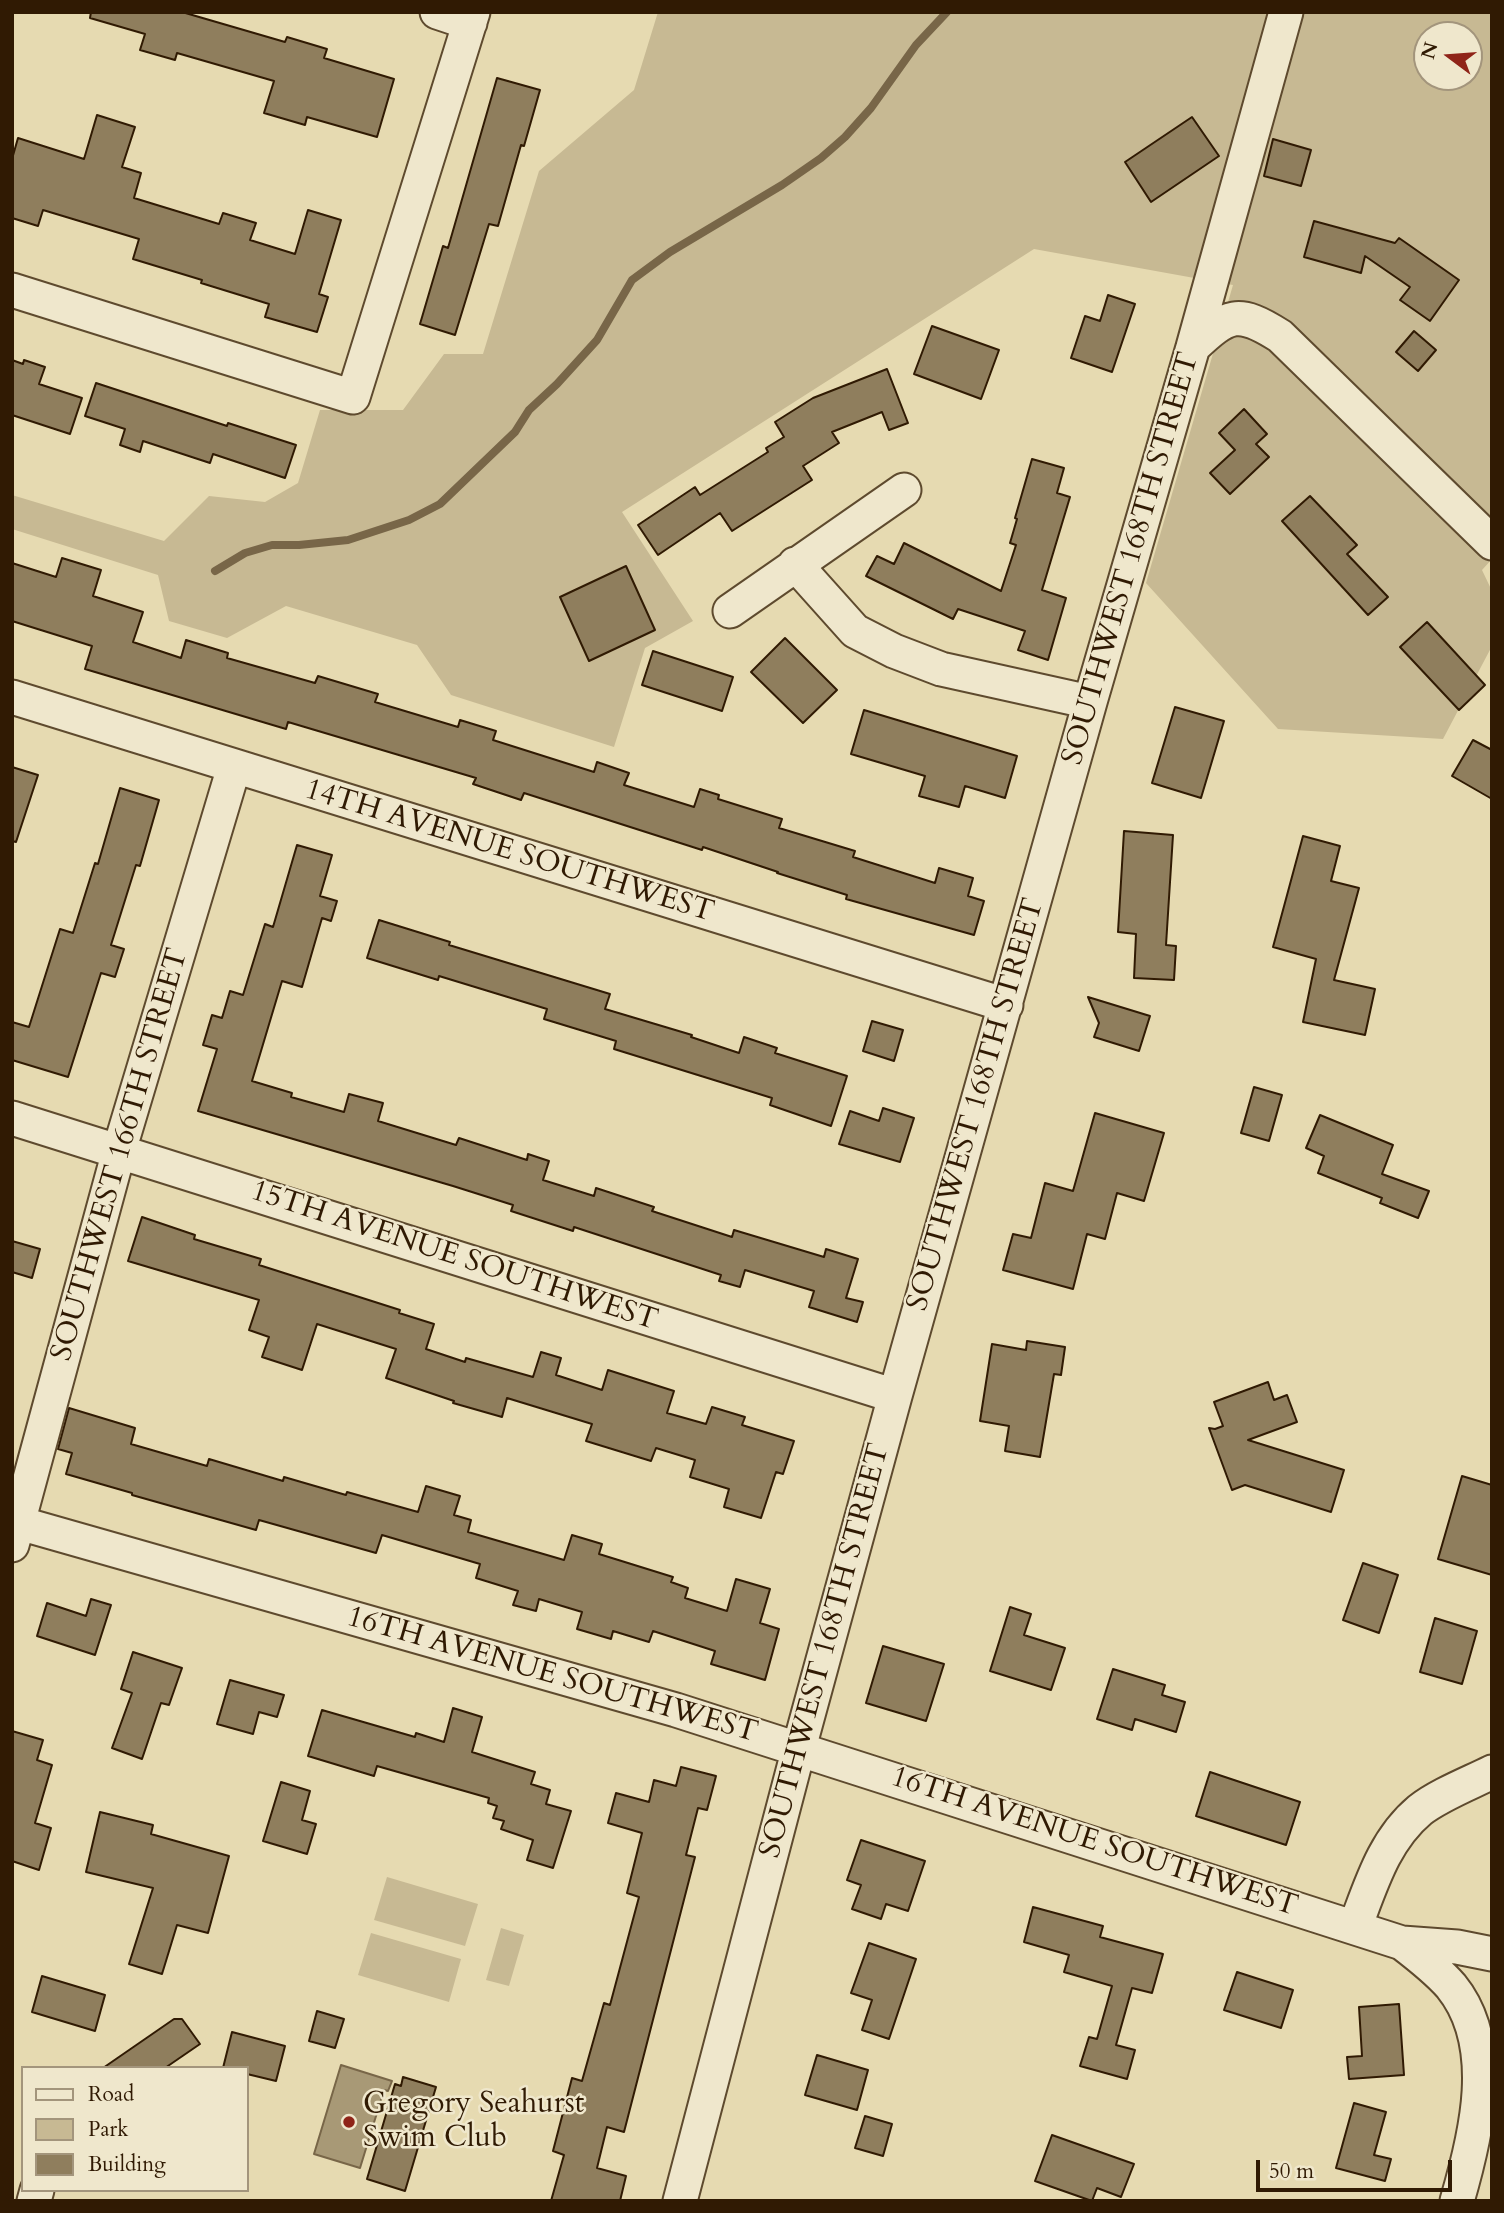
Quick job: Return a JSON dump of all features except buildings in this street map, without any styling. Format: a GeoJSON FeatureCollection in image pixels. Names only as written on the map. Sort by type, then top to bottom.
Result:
{"type":"FeatureCollection","features":[{"type":"Feature","properties":{"kind":"street"},"geometry":{"type":"LineString","coordinates":[[12,290],[353,397],[472,17],[437,12]]}},
{"type":"Feature","properties":{"kind":"street","name":"SOUTHWEST 168TH STREET"},"geometry":{"type":"LineString","coordinates":[[680,2201],[895,1396],[1286,12]]}},
{"type":"Feature","properties":{"kind":"street"},"geometry":{"type":"LineString","coordinates":[[1193,347],[1216,326],[1232,318],[1254,321],[1280,336],[1492,543]]}},
{"type":"Feature","properties":{"kind":"street"},"geometry":{"type":"LineString","coordinates":[[730,611],[904,490]]}},
{"type":"Feature","properties":{"kind":"street"},"geometry":{"type":"LineString","coordinates":[[795,564],[855,631],[894,651],[941,669],[1090,702]]}},
{"type":"Feature","properties":{"kind":"street","name":"14TH AVENUE SOUTHWEST"},"geometry":{"type":"LineString","coordinates":[[12,697],[1006,1005]]}},
{"type":"Feature","properties":{"kind":"street","name":"SOUTHWEST 166TH STREET"},"geometry":{"type":"LineString","coordinates":[[14,1530],[119,1151],[234,767]]}},
{"type":"Feature","properties":{"kind":"street","name":"15TH AVENUE SOUTHWEST"},"geometry":{"type":"LineString","coordinates":[[12,1118],[895,1396]]}},
{"type":"Feature","properties":{"kind":"street","name":"16TH AVENUE SOUTHWEST"},"geometry":{"type":"LineString","coordinates":[[14,1530],[676,1710],[1402,1943],[1457,1947],[1492,1954]]}},
{"type":"Feature","properties":{"kind":"street"},"geometry":{"type":"LineString","coordinates":[[1355,1927],[1378,1866],[1396,1836],[1421,1810],[1492,1772]]}},
{"type":"Feature","properties":{"kind":"street"},"geometry":{"type":"LineString","coordinates":[[1402,1943],[1455,1992],[1470,2022],[1478,2048],[1480,2075],[1477,2111],[1470,2154],[1457,2201]]}},
{"type":"Feature","properties":{"kind":"green space"},"geometry":{"type":"Polygon","coordinates":[[[658,12],[1492,12],[1492,559],[1482,570],[1492,591],[1492,646],[1443,739],[1278,729],[1146,583],[1233,285],[1034,249],[622,512],[693,621],[645,648],[614,747],[451,695],[417,645],[286,606],[227,638],[169,621],[158,575],[12,529],[12,495],[164,541],[209,496],[265,502],[298,483],[320,410],[403,410],[444,354],[483,354],[539,171],[634,90],[658,12]]]}},
{"type":"Feature","properties":{"kind":"green space"},"geometry":{"type":"Polygon","coordinates":[[[387,1877],[478,1904],[465,1946],[374,1920],[387,1877]]]}},
{"type":"Feature","properties":{"kind":"green space"},"geometry":{"type":"Polygon","coordinates":[[[501,1928],[524,1935],[509,1986],[486,1980],[501,1928]]]}},
{"type":"Feature","properties":{"kind":"green space"},"geometry":{"type":"Polygon","coordinates":[[[371,1933],[461,1959],[449,2002],[358,1975],[371,1933]]]}},
{"type":"Feature","properties":{"kind":"shaded area","name":"Gregory Seahurst Swim Club"},"geometry":{"type":"Polygon","coordinates":[[[341,2065],[392,2081],[388,2091],[384,2090],[360,2168],[314,2154],[341,2065]]]}},
{"type":"Feature","properties":{"kind":"waterway"},"geometry":{"type":"LineString","coordinates":[[215,571],[245,553],[272,545],[348,540],[409,520],[440,504],[515,432],[529,410],[597,340],[632,280],[670,252],[782,185],[821,158],[845,137],[871,108],[916,45],[947,12]]}},
{"type":"Feature","properties":{"kind":"place","name":"Gregory Seahurst Swim Club"},"geometry":{"type":"Point","coordinates":[349,2122]}}]}
